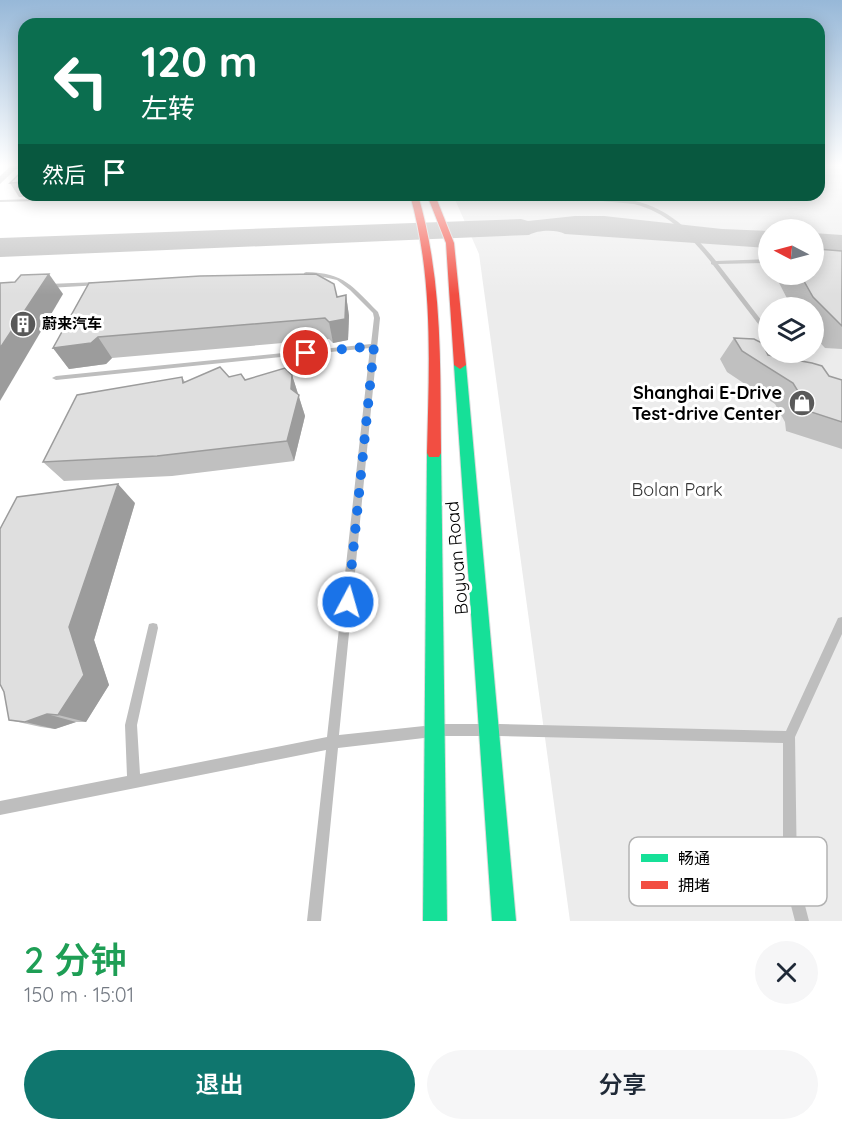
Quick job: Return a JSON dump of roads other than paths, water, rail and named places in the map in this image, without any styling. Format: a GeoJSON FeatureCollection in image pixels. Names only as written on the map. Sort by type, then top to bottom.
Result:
{"type":"FeatureCollection","features":[{"type":"Feature","properties":{"kind":"main road","name":"Boyuan Road"},"geometry":{"type":"LineString","coordinates":[[418,209],[428,241],[434,310],[435,921]]}},
{"type":"Feature","properties":{"kind":"main road","name":"Boyuan Road"},"geometry":{"type":"LineString","coordinates":[[438,209],[450,243],[504,921]]}},
{"type":"Feature","properties":{"kind":"lane"},"geometry":{"type":"LineString","coordinates":[[654,209],[675,220],[713,263],[742,304],[758,322]]}},
{"type":"Feature","properties":{"kind":"lane"},"geometry":{"type":"LineString","coordinates":[[713,263],[758,261]]}},
{"type":"Feature","properties":{"kind":"lane"},"geometry":{"type":"LineString","coordinates":[[301,275],[335,275],[376,313],[314,921]]}},
{"type":"Feature","properties":{"kind":"lane"},"geometry":{"type":"LineString","coordinates":[[34,287],[103,284]]}},
{"type":"Feature","properties":{"kind":"lane"},"geometry":{"type":"LineString","coordinates":[[56,378],[374,346]]}},
{"type":"Feature","properties":{"kind":"lane"},"geometry":{"type":"LineString","coordinates":[[802,363],[812,370]]}},
{"type":"Feature","properties":{"kind":"lane"},"geometry":{"type":"LineString","coordinates":[[790,837],[789,737],[842,622]]}},
{"type":"Feature","properties":{"kind":"lane"},"geometry":{"type":"LineString","coordinates":[[134,781],[130,725],[153,628]]}},
{"type":"Feature","properties":{"kind":"lane"},"geometry":{"type":"LineString","coordinates":[[0,808],[334,742],[435,730],[789,737]]}},
{"type":"Feature","properties":{"kind":"lane"},"geometry":{"type":"LineString","coordinates":[[798,906],[802,921]]}},
{"type":"Feature","properties":{"kind":"place","name":"蔚来汽车"},"geometry":{"type":"Point","coordinates":[23,324]}},
{"type":"Feature","properties":{"kind":"place","name":"Shanghai E-Drive Test-drive Center"},"geometry":{"type":"Point","coordinates":[802,403]}},
{"type":"Feature","properties":{"kind":"park label","name":"Bolan Park"},"geometry":{"type":"Point","coordinates":[677,490]}}]}
